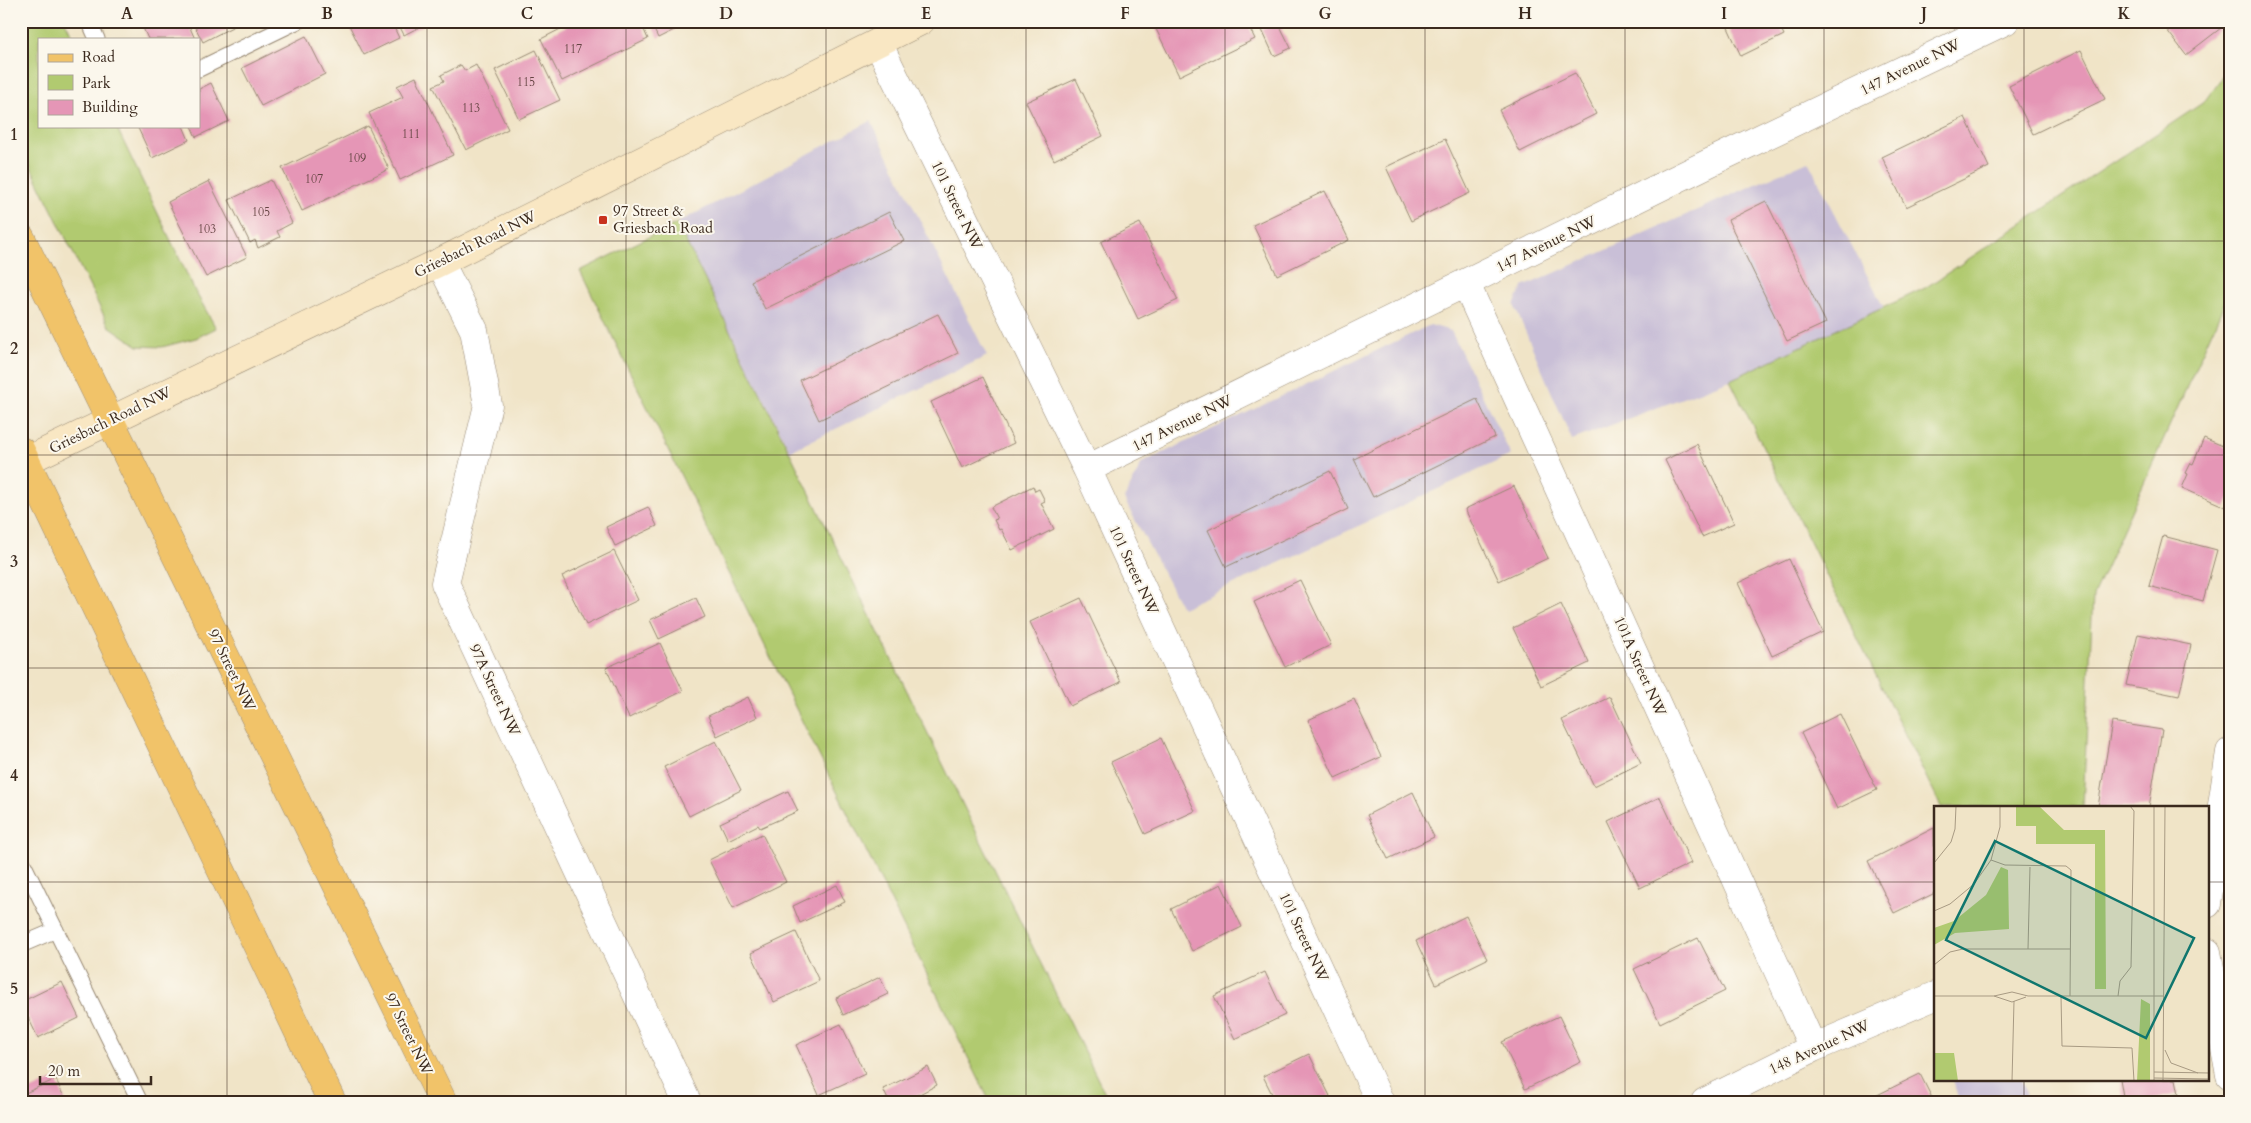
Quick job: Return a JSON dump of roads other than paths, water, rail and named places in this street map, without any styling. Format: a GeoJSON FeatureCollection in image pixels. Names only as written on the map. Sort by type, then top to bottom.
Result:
{"type":"FeatureCollection","features":[{"type":"Feature","properties":{"kind":"main road","name":"97 Street NW"},"geometry":{"type":"LineString","coordinates":[[21,238],[442,1102]]}},
{"type":"Feature","properties":{"kind":"main road"},"geometry":{"type":"LineString","coordinates":[[24,456],[332,1102]]}},
{"type":"Feature","properties":{"kind":"street","name":"Griesbach Road NW"},"geometry":{"type":"LineString","coordinates":[[24,456],[110,420],[440,262],[921,21]]}},
{"type":"Feature","properties":{"kind":"street","name":"147 Avenue NW"},"geometry":{"type":"LineString","coordinates":[[1087,469],[1711,162],[2005,21]]}},
{"type":"Feature","properties":{"kind":"street","name":"101 Street NW"},"geometry":{"type":"LineString","coordinates":[[878,43],[1087,469],[1380,1102]]}},
{"type":"Feature","properties":{"kind":"street","name":"97A Street NW"},"geometry":{"type":"LineString","coordinates":[[440,262],[474,330],[488,406],[445,583],[687,1102]]}},
{"type":"Feature","properties":{"kind":"street","name":"101A Street NW"},"geometry":{"type":"LineString","coordinates":[[1466,284],[1813,1048]]}},
{"type":"Feature","properties":{"kind":"street"},"geometry":{"type":"LineString","coordinates":[[2208,897],[2230,752]]}},
{"type":"Feature","properties":{"kind":"street"},"geometry":{"type":"LineString","coordinates":[[2208,957],[2230,1075]]}},
{"type":"Feature","properties":{"kind":"street","name":"148 Avenue NW"},"geometry":{"type":"LineString","coordinates":[[1705,1102],[1813,1048],[1934,996]]}},
{"type":"Feature","properties":{"kind":"lane"},"geometry":{"type":"LineString","coordinates":[[89,21],[97,38]]}},
{"type":"Feature","properties":{"kind":"lane"},"geometry":{"type":"LineString","coordinates":[[200,69],[298,21]]}},
{"type":"Feature","properties":{"kind":"lane"},"geometry":{"type":"LineString","coordinates":[[21,859],[140,1102]]}},
{"type":"Feature","properties":{"kind":"lane"},"geometry":{"type":"LineString","coordinates":[[21,945],[56,930]]}},
{"type":"Feature","properties":{"kind":"place","name":"97 Street & Griesbach Road"},"geometry":{"type":"Point","coordinates":[603,220]}}]}
